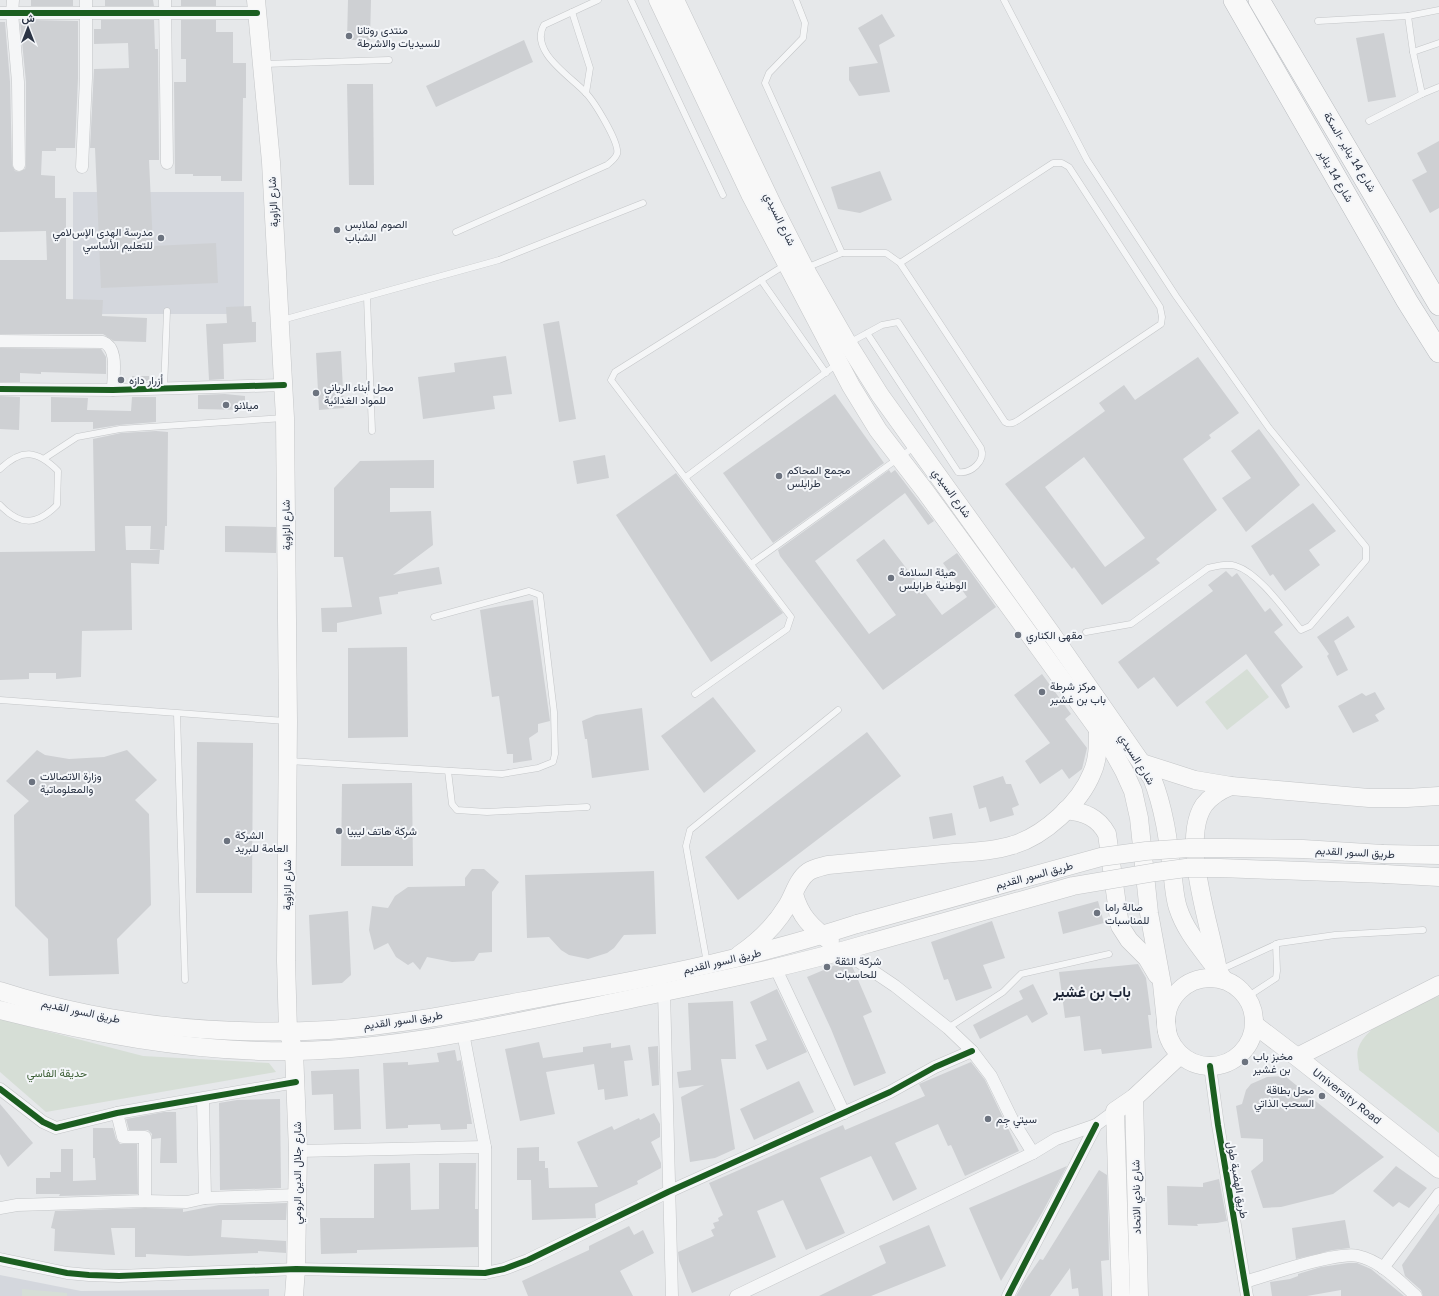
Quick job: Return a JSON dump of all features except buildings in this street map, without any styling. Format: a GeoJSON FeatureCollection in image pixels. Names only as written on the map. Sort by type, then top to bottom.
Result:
{"type":"FeatureCollection","features":[{"type":"Feature","properties":{"kind":"highway","name":"شارع 14 يناير"},"geometry":{"type":"LineString","coordinates":[[1234,0],[1407,301],[1439,352]]}},
{"type":"Feature","properties":{"kind":"highway","name":"شارع 14 يناير -السكة"},"geometry":{"type":"LineString","coordinates":[[1259,0],[1439,305]]}},
{"type":"Feature","properties":{"kind":"main road","name":"شارع السيدي"},"geometry":{"type":"LineString","coordinates":[[658,0],[746,187],[786,265],[832,368],[957,535],[1110,746],[1124,771],[1133,791],[1139,818],[1149,913],[1162,984],[1167,1031]]}},
{"type":"Feature","properties":{"kind":"main road","name":"شارع السيدي"},"geometry":{"type":"LineString","coordinates":[[675,0],[805,269],[848,344],[880,395],[972,521],[1152,778],[1160,797],[1165,821],[1177,907],[1187,929],[1200,949],[1221,975]]}},
{"type":"Feature","properties":{"kind":"main road","name":"شارع الزاوية"},"geometry":{"type":"LineString","coordinates":[[257,6],[271,162],[284,385],[288,721],[286,961],[288,1031],[294,1051]]}},
{"type":"Feature","properties":{"kind":"main road"},"geometry":{"type":"LineString","coordinates":[[957,535],[972,521]]}},
{"type":"Feature","properties":{"kind":"main road"},"geometry":{"type":"LineString","coordinates":[[732,959],[751,946],[778,920],[802,878],[813,869],[828,865],[982,850],[1012,845],[1028,839],[1066,810],[1076,800],[1092,774],[1098,756],[1098,731]]}},
{"type":"Feature","properties":{"kind":"main road"},"geometry":{"type":"LineString","coordinates":[[1142,763],[1195,780],[1231,786],[1369,798],[1439,796]]}},
{"type":"Feature","properties":{"kind":"main road"},"geometry":{"type":"LineString","coordinates":[[1221,975],[1193,982],[1180,990],[1171,1002],[1167,1016],[1167,1031],[1174,1048],[1180,1055],[1194,1064],[1210,1066],[1224,1064],[1236,1059],[1245,1050],[1252,1038],[1254,1025],[1253,1011],[1247,997],[1221,975],[1198,882],[1195,838],[1197,820],[1204,806],[1219,791],[1231,786]]}},
{"type":"Feature","properties":{"kind":"main road"},"geometry":{"type":"LineString","coordinates":[[1066,810],[1082,812],[1103,826],[1107,834],[1120,926],[1129,940],[1147,958],[1162,984]]}},
{"type":"Feature","properties":{"kind":"main road","name":"طريق السور القديم"},"geometry":{"type":"LineString","coordinates":[[0,1010],[61,1025],[118,1036],[231,1049],[294,1051],[394,1044],[462,1033],[662,984],[707,965],[822,935],[1101,857],[1146,851],[1189,848],[1303,849],[1439,856]]}},
{"type":"Feature","properties":{"kind":"main road","name":"طريق السور القديم"},"geometry":{"type":"LineString","coordinates":[[0,991],[98,1017],[143,1023],[221,1031],[331,1030],[776,969],[1073,886],[1156,872],[1186,868],[1220,868],[1439,877]]}},
{"type":"Feature","properties":{"kind":"main road"},"geometry":{"type":"LineString","coordinates":[[794,894],[797,906],[803,918],[812,928],[843,951]]}},
{"type":"Feature","properties":{"kind":"main road"},"geometry":{"type":"LineString","coordinates":[[1298,1057],[1439,985]]}},
{"type":"Feature","properties":{"kind":"main road","name":"University Road"},"geometry":{"type":"LineString","coordinates":[[1254,1025],[1298,1057],[1439,1169]]}},
{"type":"Feature","properties":{"kind":"main road","name":"شارع جلال الدين الرومي"},"geometry":{"type":"LineString","coordinates":[[294,1051],[298,1151],[296,1269],[294,1296]]}},
{"type":"Feature","properties":{"kind":"main road"},"geometry":{"type":"LineString","coordinates":[[1115,1111],[1134,1098],[1180,1055]]}},
{"type":"Feature","properties":{"kind":"main road","name":"شارع نادي الاتحاد"},"geometry":{"type":"LineString","coordinates":[[1134,1098],[1139,1296]]}},
{"type":"Feature","properties":{"kind":"main road","name":"شارع نادي الاتحاد"},"geometry":{"type":"LineString","coordinates":[[1115,1111],[1121,1296]]}},
{"type":"Feature","properties":{"kind":"street"},"geometry":{"type":"LineString","coordinates":[[13,0],[6,13],[18,82],[19,165]]}},
{"type":"Feature","properties":{"kind":"street"},"geometry":{"type":"LineString","coordinates":[[82,167],[86,78],[86,0]]}},
{"type":"Feature","properties":{"kind":"street"},"geometry":{"type":"LineString","coordinates":[[166,0],[167,163]]}},
{"type":"Feature","properties":{"kind":"street"},"geometry":{"type":"LineString","coordinates":[[6,13],[165,14],[257,6]]}},
{"type":"Feature","properties":{"kind":"street"},"geometry":{"type":"LineString","coordinates":[[0,341],[103,342],[113,350],[113,390]]}},
{"type":"Feature","properties":{"kind":"street"},"geometry":{"type":"LineString","coordinates":[[0,389],[113,390],[284,385]]}},
{"type":"Feature","properties":{"kind":"street"},"geometry":{"type":"LineString","coordinates":[[843,951],[895,986],[948,1028],[972,1051],[991,1076],[1013,1121],[1033,1153]]}},
{"type":"Feature","properties":{"kind":"street"},"geometry":{"type":"LineString","coordinates":[[776,969],[844,1113]]}},
{"type":"Feature","properties":{"kind":"street"},"geometry":{"type":"LineString","coordinates":[[662,984],[672,1296]]}},
{"type":"Feature","properties":{"kind":"street"},"geometry":{"type":"LineString","coordinates":[[462,1033],[485,1148],[486,1273]]}},
{"type":"Feature","properties":{"kind":"street"},"geometry":{"type":"LineString","coordinates":[[0,1259],[67,1273],[119,1276],[296,1269],[486,1273],[504,1269],[528,1260],[668,1192],[890,1092],[935,1068],[972,1051]]}},
{"type":"Feature","properties":{"kind":"street","name":"طريق الهضبة طول"},"geometry":{"type":"LineString","coordinates":[[1210,1066],[1246,1296]]}},
{"type":"Feature","properties":{"kind":"street"},"geometry":{"type":"LineString","coordinates":[[0,1089],[43,1122],[56,1128],[117,1113],[296,1082]]}},
{"type":"Feature","properties":{"kind":"street"},"geometry":{"type":"LineString","coordinates":[[203,1099],[205,1198]]}},
{"type":"Feature","properties":{"kind":"street"},"geometry":{"type":"LineString","coordinates":[[736,1296],[1033,1153],[1056,1139],[1096,1124],[1115,1111]]}},
{"type":"Feature","properties":{"kind":"street"},"geometry":{"type":"LineString","coordinates":[[117,1113],[123,1137],[145,1137],[145,1201]]}},
{"type":"Feature","properties":{"kind":"street"},"geometry":{"type":"LineString","coordinates":[[1008,1296],[1096,1124]]}},
{"type":"Feature","properties":{"kind":"street"},"geometry":{"type":"LineString","coordinates":[[298,1151],[485,1148]]}},
{"type":"Feature","properties":{"kind":"street"},"geometry":{"type":"LineString","coordinates":[[1383,1268],[1439,1194]]}},
{"type":"Feature","properties":{"kind":"street"},"geometry":{"type":"LineString","coordinates":[[0,1208],[17,1205],[145,1201],[187,1202],[205,1198],[297,1195]]}},
{"type":"Feature","properties":{"kind":"street"},"geometry":{"type":"LineString","coordinates":[[1244,1282],[1303,1265],[1350,1255],[1372,1261],[1383,1268],[1416,1296]]}},
{"type":"Feature","properties":{"kind":"lane"},"geometry":{"type":"LineString","coordinates":[[456,232],[607,166],[614,160],[617,153],[614,139],[586,93],[558,68],[542,45],[540,37],[540,31],[544,25],[598,0]]}},
{"type":"Feature","properties":{"kind":"lane"},"geometry":{"type":"LineString","coordinates":[[631,0],[723,195]]}},
{"type":"Feature","properties":{"kind":"lane"},"geometry":{"type":"LineString","coordinates":[[796,0],[805,23],[803,38],[769,73],[765,83],[842,253]]}},
{"type":"Feature","properties":{"kind":"lane"},"geometry":{"type":"LineString","coordinates":[[1005,0],[1087,160],[1172,290],[1269,428],[1366,547],[1367,553],[1366,560],[1310,626],[1301,630],[1252,573],[1235,566],[1221,565],[1208,568],[1131,624],[1086,632]]}},
{"type":"Feature","properties":{"kind":"lane"},"geometry":{"type":"LineString","coordinates":[[1318,21],[1408,16],[1439,10]]}},
{"type":"Feature","properties":{"kind":"lane"},"geometry":{"type":"LineString","coordinates":[[572,12],[590,68],[586,93]]}},
{"type":"Feature","properties":{"kind":"lane"},"geometry":{"type":"LineString","coordinates":[[1408,16],[1413,52],[1422,94]]}},
{"type":"Feature","properties":{"kind":"lane"},"geometry":{"type":"LineString","coordinates":[[1413,52],[1439,43]]}},
{"type":"Feature","properties":{"kind":"lane"},"geometry":{"type":"LineString","coordinates":[[262,64],[389,60]]}},
{"type":"Feature","properties":{"kind":"lane"},"geometry":{"type":"LineString","coordinates":[[1369,121],[1439,87]]}},
{"type":"Feature","properties":{"kind":"lane"},"geometry":{"type":"LineString","coordinates":[[695,694],[788,629],[791,617],[611,380],[615,372],[786,265],[805,269],[842,253],[886,253],[900,262],[1005,422],[1008,424],[1011,424],[1022,417],[1161,324],[1162,317],[1160,307],[1069,168],[1062,163],[1053,163],[900,262]]}},
{"type":"Feature","properties":{"kind":"lane"},"geometry":{"type":"LineString","coordinates":[[280,321],[499,260],[643,203]]}},
{"type":"Feature","properties":{"kind":"lane"},"geometry":{"type":"LineString","coordinates":[[686,477],[832,368],[761,280]]}},
{"type":"Feature","properties":{"kind":"lane"},"geometry":{"type":"LineString","coordinates":[[368,297],[372,431]]}},
{"type":"Feature","properties":{"kind":"lane"},"geometry":{"type":"LineString","coordinates":[[164,388],[167,311]]}},
{"type":"Feature","properties":{"kind":"lane"},"geometry":{"type":"LineString","coordinates":[[848,344],[882,325],[898,322],[981,448],[983,454],[981,462],[967,472],[958,472],[868,333]]}},
{"type":"Feature","properties":{"kind":"lane"},"geometry":{"type":"LineString","coordinates":[[46,458],[76,437],[120,428],[285,418]]}},
{"type":"Feature","properties":{"kind":"lane"},"geometry":{"type":"LineString","coordinates":[[751,564],[917,446]]}},
{"type":"Feature","properties":{"kind":"lane"},"geometry":{"type":"LineString","coordinates":[[0,469],[12,458],[29,454],[46,458],[58,471],[57,505],[45,517],[28,521],[11,516],[0,506]]}},
{"type":"Feature","properties":{"kind":"lane"},"geometry":{"type":"LineString","coordinates":[[288,761],[502,774],[538,768],[553,762],[556,754],[554,712],[540,595],[529,590],[434,617]]}},
{"type":"Feature","properties":{"kind":"lane"},"geometry":{"type":"LineString","coordinates":[[0,700],[288,721]]}},
{"type":"Feature","properties":{"kind":"lane"},"geometry":{"type":"LineString","coordinates":[[707,965],[686,846],[690,830],[838,710]]}},
{"type":"Feature","properties":{"kind":"lane"},"geometry":{"type":"LineString","coordinates":[[177,714],[185,980]]}},
{"type":"Feature","properties":{"kind":"lane"},"geometry":{"type":"LineString","coordinates":[[448,771],[452,804],[457,810],[487,812],[587,807]]}},
{"type":"Feature","properties":{"kind":"lane"},"geometry":{"type":"LineString","coordinates":[[1221,975],[1276,944],[1335,935],[1423,930]]}},
{"type":"Feature","properties":{"kind":"lane"},"geometry":{"type":"LineString","coordinates":[[1247,997],[1276,978],[1276,944]]}},
{"type":"Feature","properties":{"kind":"lane"},"geometry":{"type":"LineString","coordinates":[[948,1028],[1003,992],[1021,974],[1109,954]]}},
{"type":"Feature","properties":{"kind":"shaded area"},"geometry":{"type":"Polygon","coordinates":[[[73,192],[244,192],[244,314],[73,314],[73,192]]]}},
{"type":"Feature","properties":{"kind":"shaded area"},"geometry":{"type":"Polygon","coordinates":[[[0,1275],[81,1291],[269,1289],[269,1296],[0,1296],[0,1275]]]}},
{"type":"Feature","properties":{"kind":"green space"},"geometry":{"type":"Polygon","coordinates":[[[1247,669],[1269,697],[1227,730],[1205,702],[1247,669]]]}},
{"type":"Feature","properties":{"kind":"green space"},"geometry":{"type":"Polygon","coordinates":[[[1439,996],[1439,1133],[1359,1070],[1357,1054],[1363,1039],[1381,1023],[1392,1016],[1439,996]]]}},
{"type":"Feature","properties":{"kind":"green space","name":"حديقة الفاسي"},"geometry":{"type":"Polygon","coordinates":[[[0,1019],[143,1056],[269,1063],[276,1072],[46,1112],[0,1072],[0,1019]]]}},
{"type":"Feature","properties":{"kind":"green space"},"geometry":{"type":"Polygon","coordinates":[[[22,1289],[67,1293],[67,1296],[22,1296],[22,1289]]]}},
{"type":"Feature","properties":{"kind":"cycle path"},"geometry":{"type":"LineString","coordinates":[[0,13],[257,13]]}},
{"type":"Feature","properties":{"kind":"cycle path"},"geometry":{"type":"LineString","coordinates":[[0,389],[113,390],[284,385]]}},
{"type":"Feature","properties":{"kind":"cycle path"},"geometry":{"type":"LineString","coordinates":[[0,1259],[67,1273],[119,1276],[296,1269],[485,1273],[504,1269],[528,1260],[668,1192],[890,1092],[935,1067],[972,1051]]}},
{"type":"Feature","properties":{"kind":"cycle path"},"geometry":{"type":"LineString","coordinates":[[1210,1066],[1218,1125],[1247,1296]]}},
{"type":"Feature","properties":{"kind":"cycle path"},"geometry":{"type":"LineString","coordinates":[[0,1089],[43,1122],[56,1128],[117,1113],[296,1082]]}},
{"type":"Feature","properties":{"kind":"cycle path"},"geometry":{"type":"LineString","coordinates":[[1008,1296],[1096,1125]]}},
{"type":"Feature","properties":{"kind":"place","name":"منتدى روتانا للسيديات والاشرطة"},"geometry":{"type":"Point","coordinates":[349,36]}},
{"type":"Feature","properties":{"kind":"place","name":"الصوم لملابس الشباب"},"geometry":{"type":"Point","coordinates":[337,230]}},
{"type":"Feature","properties":{"kind":"place","name":"مدرسة الهدى الإسﻻمي للتعليم الأساسي"},"geometry":{"type":"Point","coordinates":[161,238]}},
{"type":"Feature","properties":{"kind":"place","name":"أزرار دازه"},"geometry":{"type":"Point","coordinates":[121,380]}},
{"type":"Feature","properties":{"kind":"place","name":"محل أبناء الرياني للمواد الغدائية"},"geometry":{"type":"Point","coordinates":[316,393]}},
{"type":"Feature","properties":{"kind":"place","name":"ميلانو"},"geometry":{"type":"Point","coordinates":[226,405]}},
{"type":"Feature","properties":{"kind":"place","name":"مجمع المحاكم طرابلس"},"geometry":{"type":"Point","coordinates":[779,476]}},
{"type":"Feature","properties":{"kind":"place","name":"هيئة السلامة الوطنية طرابلس"},"geometry":{"type":"Point","coordinates":[891,578]}},
{"type":"Feature","properties":{"kind":"place","name":"مقهى الكناري"},"geometry":{"type":"Point","coordinates":[1018,635]}},
{"type":"Feature","properties":{"kind":"place","name":"مركز شرطة باب بن غشير"},"geometry":{"type":"Point","coordinates":[1042,692]}},
{"type":"Feature","properties":{"kind":"place","name":"وزارة الاتصالات والمعلوماتية"},"geometry":{"type":"Point","coordinates":[32,782]}},
{"type":"Feature","properties":{"kind":"place","name":"شركة هاتف ليبيا"},"geometry":{"type":"Point","coordinates":[339,831]}},
{"type":"Feature","properties":{"kind":"place","name":"الشركة العامة للبريد"},"geometry":{"type":"Point","coordinates":[227,841]}},
{"type":"Feature","properties":{"kind":"place","name":"صالة راما للمناسبات"},"geometry":{"type":"Point","coordinates":[1097,913]}},
{"type":"Feature","properties":{"kind":"place","name":"شركة الثقة للحاسبات"},"geometry":{"type":"Point","coordinates":[827,967]}},
{"type":"Feature","properties":{"kind":"place","name":"مخبز باب بن غشير"},"geometry":{"type":"Point","coordinates":[1245,1062]}},
{"type":"Feature","properties":{"kind":"place","name":"محل بطاقة السحب الذاتي"},"geometry":{"type":"Point","coordinates":[1322,1096]}},
{"type":"Feature","properties":{"kind":"place","name":"سيتي جِم"},"geometry":{"type":"Point","coordinates":[988,1119]}},
{"type":"Feature","properties":{"kind":"district","name":"باب بن غشير"},"geometry":{"type":"Point","coordinates":[1092,992]}}]}
